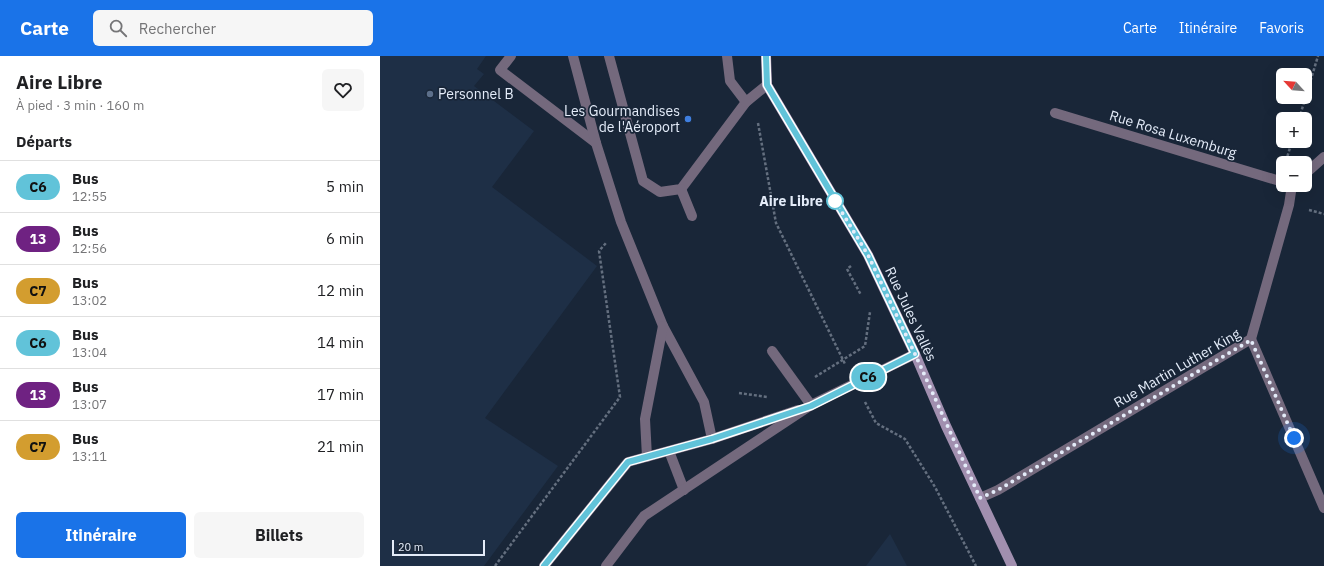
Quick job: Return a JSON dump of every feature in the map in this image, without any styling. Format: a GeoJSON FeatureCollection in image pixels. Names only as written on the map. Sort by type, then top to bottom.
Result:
{"type":"FeatureCollection","features":[{"type":"Feature","properties":{"kind":"street"},"geometry":{"type":"LineString","coordinates":[[511,56],[500,70],[596,144]]}},
{"type":"Feature","properties":{"kind":"street"},"geometry":{"type":"LineString","coordinates":[[573,56],[596,144],[621,222],[663,326],[704,402],[712,439]]}},
{"type":"Feature","properties":{"kind":"street"},"geometry":{"type":"LineString","coordinates":[[609,56],[643,180],[660,192],[681,189],[746,102],[767,85],[766,56]]}},
{"type":"Feature","properties":{"kind":"street"},"geometry":{"type":"LineString","coordinates":[[727,56],[730,82],[746,102]]}},
{"type":"Feature","properties":{"kind":"street","name":"Rue Jules Vallès"},"geometry":{"type":"LineString","coordinates":[[767,85],[868,255],[1012,566]]}},
{"type":"Feature","properties":{"kind":"street","name":"Rue Rosa Luxemburg"},"geometry":{"type":"LineString","coordinates":[[1055,113],[1276,180]]}},
{"type":"Feature","properties":{"kind":"street"},"geometry":{"type":"LineString","coordinates":[[1312,168],[1324,157]]}},
{"type":"Feature","properties":{"kind":"street"},"geometry":{"type":"LineString","coordinates":[[681,189],[692,216]]}},
{"type":"Feature","properties":{"kind":"street"},"geometry":{"type":"LineString","coordinates":[[1251,340],[1289,205],[1291,192]]}},
{"type":"Feature","properties":{"kind":"street"},"geometry":{"type":"LineString","coordinates":[[647,456],[645,419],[663,326]]}},
{"type":"Feature","properties":{"kind":"street","name":"Rue Martin Luther King"},"geometry":{"type":"LineString","coordinates":[[980,498],[1004,486],[1251,340],[1324,508]]}},
{"type":"Feature","properties":{"kind":"street"},"geometry":{"type":"LineString","coordinates":[[772,351],[811,406]]}},
{"type":"Feature","properties":{"kind":"street"},"geometry":{"type":"LineString","coordinates":[[606,566],[644,516],[811,406],[915,354]]}},
{"type":"Feature","properties":{"kind":"street"},"geometry":{"type":"LineString","coordinates":[[544,566],[628,462],[712,439],[811,406]]}},
{"type":"Feature","properties":{"kind":"street"},"geometry":{"type":"LineString","coordinates":[[668,451],[684,490]]}},
{"type":"Feature","properties":{"kind":"path"},"geometry":{"type":"LineString","coordinates":[[1301,112],[1318,56]]}},
{"type":"Feature","properties":{"kind":"path"},"geometry":{"type":"LineString","coordinates":[[746,102],[757,119],[776,224],[843,360]]}},
{"type":"Feature","properties":{"kind":"path"},"geometry":{"type":"LineString","coordinates":[[495,566],[620,397],[599,251],[609,238],[606,229],[621,222]]}},
{"type":"Feature","properties":{"kind":"path"},"geometry":{"type":"LineString","coordinates":[[864,300],[847,269],[868,255]]}},
{"type":"Feature","properties":{"kind":"path"},"geometry":{"type":"LineString","coordinates":[[739,393],[779,399],[865,346],[871,313],[867,307]]}},
{"type":"Feature","properties":{"kind":"path"},"geometry":{"type":"LineString","coordinates":[[854,384],[876,423],[905,439],[935,487],[976,566]]}},
{"type":"Feature","properties":{"kind":"shaded area"},"geometry":{"type":"Polygon","coordinates":[[[380,56],[486,56],[477,69],[484,74],[474,86],[534,131],[492,187],[597,266],[485,418],[558,466],[484,566],[380,566],[380,56]]]}},
{"type":"Feature","properties":{"kind":"shaded area"},"geometry":{"type":"Polygon","coordinates":[[[890,534],[907,566],[866,566],[890,534]]]}},
{"type":"Feature","properties":{"kind":"bus line","name":"C6"},"geometry":{"type":"LineString","coordinates":[[544,566],[628,462],[712,439],[811,406],[915,354],[868,255],[767,85],[766,56]]}},
{"type":"Feature","properties":{"kind":"place","name":"Personnel B"},"geometry":{"type":"Point","coordinates":[430,94]}},
{"type":"Feature","properties":{"kind":"place","name":"Les Gourmandises de l'Aéroport"},"geometry":{"type":"Point","coordinates":[688,119]}},
{"type":"Feature","properties":{"kind":"place","name":"Aire Libre"},"geometry":{"type":"Point","coordinates":[835,201]}},
{"type":"Feature","properties":{"kind":"route"},"geometry":{"type":"LineString","coordinates":[[835,201],[868,255],[915,354],[946,426],[980,498],[998,490],[1251,340],[1294,438]]}}]}
